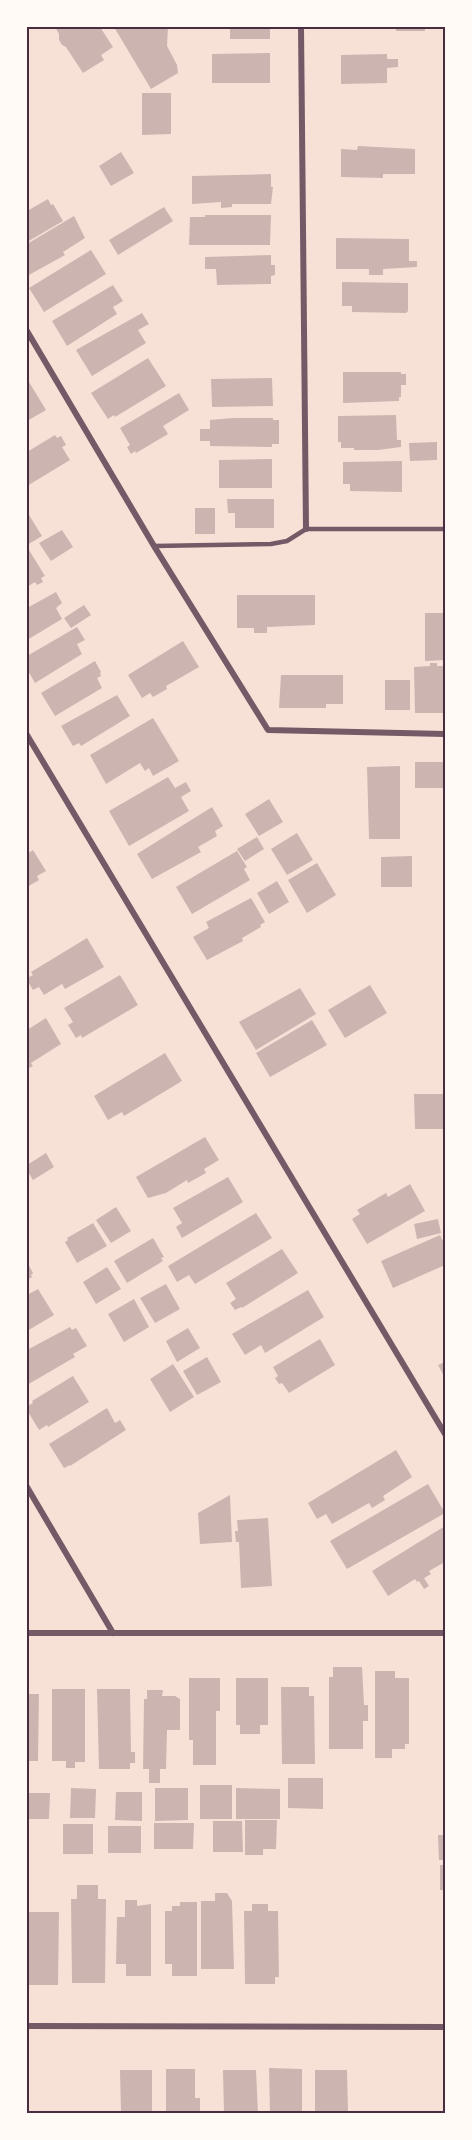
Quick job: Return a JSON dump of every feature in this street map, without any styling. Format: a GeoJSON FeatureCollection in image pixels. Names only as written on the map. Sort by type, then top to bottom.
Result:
{"type":"FeatureCollection","features":[{"type":"Feature","properties":{"kind":"street"},"geometry":{"type":"LineString","coordinates":[[301,27],[306,529]]}},
{"type":"Feature","properties":{"kind":"street"},"geometry":{"type":"LineString","coordinates":[[27,331],[154,546],[268,730],[445,734]]}},
{"type":"Feature","properties":{"kind":"street"},"geometry":{"type":"LineString","coordinates":[[27,735],[445,1434]]}},
{"type":"Feature","properties":{"kind":"street"},"geometry":{"type":"LineString","coordinates":[[27,1487],[113,1633]]}},
{"type":"Feature","properties":{"kind":"street"},"geometry":{"type":"LineString","coordinates":[[27,1633],[445,1633]]}},
{"type":"Feature","properties":{"kind":"street"},"geometry":{"type":"LineString","coordinates":[[27,2026],[445,2027]]}},
{"type":"Feature","properties":{"kind":"lane"},"geometry":{"type":"LineString","coordinates":[[154,546],[271,544],[287,541],[306,529],[445,529]]}},
{"type":"Feature","properties":{"kind":"building"},"geometry":{"type":"Polygon","coordinates":[[[55,27],[100,27],[113,47],[101,55],[104,60],[83,73],[66,47],[62,45],[55,27]]]}},
{"type":"Feature","properties":{"kind":"building"},"geometry":{"type":"Polygon","coordinates":[[[114,27],[168,27],[167,46],[177,65],[178,73],[151,89],[114,27]]]}},
{"type":"Feature","properties":{"kind":"building"},"geometry":{"type":"Polygon","coordinates":[[[230,27],[270,27],[270,39],[230,39],[230,27]]]}},
{"type":"Feature","properties":{"kind":"building"},"geometry":{"type":"Polygon","coordinates":[[[396,27],[425,27],[425,31],[396,31],[396,27]]]}},
{"type":"Feature","properties":{"kind":"building"},"geometry":{"type":"Polygon","coordinates":[[[270,53],[270,83],[212,83],[212,54],[270,53]]]}},
{"type":"Feature","properties":{"kind":"building"},"geometry":{"type":"Polygon","coordinates":[[[387,54],[387,59],[398,59],[398,67],[387,68],[387,83],[341,84],[341,55],[387,54]]]}},
{"type":"Feature","properties":{"kind":"building"},"geometry":{"type":"Polygon","coordinates":[[[142,93],[171,93],[171,134],[142,135],[142,93]]]}},
{"type":"Feature","properties":{"kind":"building"},"geometry":{"type":"Polygon","coordinates":[[[358,146],[415,149],[415,174],[383,174],[383,178],[341,177],[341,149],[357,150],[358,146]]]}},
{"type":"Feature","properties":{"kind":"building"},"geometry":{"type":"Polygon","coordinates":[[[121,152],[134,173],[111,186],[99,166],[121,152]]]}},
{"type":"Feature","properties":{"kind":"building"},"geometry":{"type":"Polygon","coordinates":[[[271,174],[271,187],[273,187],[271,204],[232,204],[232,207],[221,208],[221,202],[192,204],[192,176],[271,174]]]}},
{"type":"Feature","properties":{"kind":"building"},"geometry":{"type":"Polygon","coordinates":[[[48,199],[63,221],[27,242],[27,211],[48,199]]]}},
{"type":"Feature","properties":{"kind":"building"},"geometry":{"type":"Polygon","coordinates":[[[164,207],[173,221],[118,255],[109,240],[164,207]]]}},
{"type":"Feature","properties":{"kind":"building"},"geometry":{"type":"Polygon","coordinates":[[[205,215],[271,215],[270,245],[189,245],[190,217],[205,217],[205,215]]]}},
{"type":"Feature","properties":{"kind":"building"},"geometry":{"type":"Polygon","coordinates":[[[74,216],[85,238],[63,252],[65,255],[27,276],[27,244],[74,216]]]}},
{"type":"Feature","properties":{"kind":"building"},"geometry":{"type":"Polygon","coordinates":[[[336,238],[409,239],[409,261],[417,261],[417,267],[383,269],[383,275],[369,275],[369,269],[336,269],[336,238]]]}},
{"type":"Feature","properties":{"kind":"building"},"geometry":{"type":"Polygon","coordinates":[[[91,250],[106,274],[44,312],[29,288],[91,250]]]}},
{"type":"Feature","properties":{"kind":"building"},"geometry":{"type":"Polygon","coordinates":[[[271,255],[271,265],[275,265],[275,275],[271,276],[271,284],[217,285],[216,269],[205,269],[205,257],[271,255]]]}},
{"type":"Feature","properties":{"kind":"building"},"geometry":{"type":"Polygon","coordinates":[[[342,282],[408,283],[408,311],[406,313],[352,312],[352,306],[342,306],[342,282]]]}},
{"type":"Feature","properties":{"kind":"building"},"geometry":{"type":"Polygon","coordinates":[[[113,285],[123,301],[113,307],[117,314],[67,346],[52,321],[113,285]]]}},
{"type":"Feature","properties":{"kind":"building"},"geometry":{"type":"Polygon","coordinates":[[[142,313],[149,324],[138,330],[146,343],[92,376],[76,350],[142,313]]]}},
{"type":"Feature","properties":{"kind":"building"},"geometry":{"type":"Polygon","coordinates":[[[148,358],[166,386],[108,419],[91,393],[148,358]]]}},
{"type":"Feature","properties":{"kind":"building"},"geometry":{"type":"Polygon","coordinates":[[[343,372],[401,372],[401,374],[406,374],[406,385],[401,385],[399,401],[343,403],[343,372]]]}},
{"type":"Feature","properties":{"kind":"building"},"geometry":{"type":"Polygon","coordinates":[[[272,378],[273,406],[212,407],[211,379],[272,378]]]}},
{"type":"Feature","properties":{"kind":"building"},"geometry":{"type":"Polygon","coordinates":[[[29,382],[46,410],[27,421],[27,383],[29,382]]]}},
{"type":"Feature","properties":{"kind":"building"},"geometry":{"type":"Polygon","coordinates":[[[179,393],[189,410],[163,426],[168,434],[131,454],[127,447],[130,445],[120,428],[179,393]]]}},
{"type":"Feature","properties":{"kind":"building"},"geometry":{"type":"Polygon","coordinates":[[[396,415],[397,440],[401,440],[401,447],[378,450],[341,448],[341,442],[338,442],[338,416],[396,415]]]}},
{"type":"Feature","properties":{"kind":"building"},"geometry":{"type":"Polygon","coordinates":[[[233,418],[279,420],[279,444],[272,444],[272,447],[210,446],[210,441],[200,441],[200,429],[210,429],[210,420],[233,418]]]}},
{"type":"Feature","properties":{"kind":"building"},"geometry":{"type":"Polygon","coordinates":[[[55,435],[57,438],[61,436],[66,445],[62,447],[70,460],[27,486],[27,452],[55,435]]]}},
{"type":"Feature","properties":{"kind":"building"},"geometry":{"type":"Polygon","coordinates":[[[437,442],[437,460],[410,461],[409,443],[437,442]]]}},
{"type":"Feature","properties":{"kind":"building"},"geometry":{"type":"Polygon","coordinates":[[[272,459],[272,488],[219,488],[219,460],[272,459]]]}},
{"type":"Feature","properties":{"kind":"building"},"geometry":{"type":"Polygon","coordinates":[[[402,461],[402,492],[350,491],[350,484],[343,484],[343,462],[402,461]]]}},
{"type":"Feature","properties":{"kind":"building"},"geometry":{"type":"Polygon","coordinates":[[[227,499],[274,499],[274,528],[235,528],[235,513],[228,513],[227,499]]]}},
{"type":"Feature","properties":{"kind":"building"},"geometry":{"type":"Polygon","coordinates":[[[195,508],[215,508],[215,534],[195,534],[195,508]]]}},
{"type":"Feature","properties":{"kind":"building"},"geometry":{"type":"Polygon","coordinates":[[[29,515],[42,536],[27,545],[27,516],[29,515]]]}},
{"type":"Feature","properties":{"kind":"building"},"geometry":{"type":"Polygon","coordinates":[[[62,530],[73,547],[51,561],[39,543],[62,530]]]}},
{"type":"Feature","properties":{"kind":"building"},"geometry":{"type":"Polygon","coordinates":[[[29,550],[45,576],[41,578],[43,582],[37,585],[35,582],[27,587],[27,551],[29,550]]]}},
{"type":"Feature","properties":{"kind":"building"},"geometry":{"type":"Polygon","coordinates":[[[56,592],[62,603],[56,608],[62,619],[27,640],[27,608],[56,592]]]}},
{"type":"Feature","properties":{"kind":"building"},"geometry":{"type":"Polygon","coordinates":[[[237,595],[315,595],[315,625],[267,627],[267,633],[254,633],[254,628],[237,628],[237,595]]]}},
{"type":"Feature","properties":{"kind":"building"},"geometry":{"type":"Polygon","coordinates":[[[84,605],[91,615],[71,628],[64,618],[84,605]]]}},
{"type":"Feature","properties":{"kind":"building"},"geometry":{"type":"Polygon","coordinates":[[[425,613],[445,613],[445,660],[425,661],[425,613]]]}},
{"type":"Feature","properties":{"kind":"building"},"geometry":{"type":"Polygon","coordinates":[[[77,627],[85,640],[77,644],[82,654],[35,683],[27,669],[27,656],[77,627]]]}},
{"type":"Feature","properties":{"kind":"building"},"geometry":{"type":"Polygon","coordinates":[[[183,641],[199,667],[166,686],[167,689],[153,697],[150,693],[142,698],[128,675],[183,641]]]}},
{"type":"Feature","properties":{"kind":"building"},"geometry":{"type":"Polygon","coordinates":[[[95,661],[101,672],[101,676],[97,678],[102,688],[55,716],[41,693],[95,661]]]}},
{"type":"Feature","properties":{"kind":"building"},"geometry":{"type":"Polygon","coordinates":[[[430,663],[445,666],[445,713],[415,713],[414,667],[430,666],[430,663]]]}},
{"type":"Feature","properties":{"kind":"building"},"geometry":{"type":"Polygon","coordinates":[[[281,675],[343,675],[343,704],[326,704],[326,708],[279,708],[281,675]]]}},
{"type":"Feature","properties":{"kind":"building"},"geometry":{"type":"Polygon","coordinates":[[[385,680],[410,680],[410,710],[385,710],[385,680]]]}},
{"type":"Feature","properties":{"kind":"building"},"geometry":{"type":"Polygon","coordinates":[[[117,695],[130,716],[81,746],[79,743],[73,746],[61,726],[117,695]]]}},
{"type":"Feature","properties":{"kind":"building"},"geometry":{"type":"Polygon","coordinates":[[[153,718],[179,761],[153,776],[149,768],[145,771],[140,763],[106,784],[90,755],[153,718]]]}},
{"type":"Feature","properties":{"kind":"building"},"geometry":{"type":"Polygon","coordinates":[[[415,762],[445,762],[445,788],[415,788],[415,762]]]}},
{"type":"Feature","properties":{"kind":"building"},"geometry":{"type":"Polygon","coordinates":[[[400,766],[400,839],[369,839],[367,767],[400,766]]]}},
{"type":"Feature","properties":{"kind":"building"},"geometry":{"type":"Polygon","coordinates":[[[168,777],[175,788],[186,782],[191,791],[181,797],[189,811],[129,846],[109,811],[168,777]]]}},
{"type":"Feature","properties":{"kind":"building"},"geometry":{"type":"Polygon","coordinates":[[[269,799],[283,822],[259,836],[245,814],[269,799]]]}},
{"type":"Feature","properties":{"kind":"building"},"geometry":{"type":"Polygon","coordinates":[[[212,807],[223,826],[215,831],[217,836],[198,847],[201,852],[152,879],[137,854],[212,807]]]}},
{"type":"Feature","properties":{"kind":"building"},"geometry":{"type":"Polygon","coordinates":[[[297,833],[313,860],[287,875],[271,849],[297,833]]]}},
{"type":"Feature","properties":{"kind":"building"},"geometry":{"type":"Polygon","coordinates":[[[257,837],[264,849],[245,861],[237,849],[257,837]]]}},
{"type":"Feature","properties":{"kind":"building"},"geometry":{"type":"Polygon","coordinates":[[[33,850],[46,871],[37,876],[39,880],[27,887],[27,854],[33,850]]]}},
{"type":"Feature","properties":{"kind":"building"},"geometry":{"type":"Polygon","coordinates":[[[237,851],[247,867],[244,869],[250,880],[192,914],[176,887],[237,851]]]}},
{"type":"Feature","properties":{"kind":"building"},"geometry":{"type":"Polygon","coordinates":[[[412,856],[412,887],[381,887],[381,857],[412,856]]]}},
{"type":"Feature","properties":{"kind":"building"},"geometry":{"type":"Polygon","coordinates":[[[317,863],[336,895],[307,913],[288,880],[317,863]]]}},
{"type":"Feature","properties":{"kind":"building"},"geometry":{"type":"Polygon","coordinates":[[[277,881],[289,902],[269,914],[257,893],[277,881]]]}},
{"type":"Feature","properties":{"kind":"building"},"geometry":{"type":"Polygon","coordinates":[[[251,898],[265,922],[260,925],[261,927],[242,938],[243,941],[207,960],[193,937],[209,928],[206,922],[251,898]]]}},
{"type":"Feature","properties":{"kind":"building"},"geometry":{"type":"Polygon","coordinates":[[[87,938],[104,967],[65,989],[62,984],[44,995],[39,987],[33,990],[27,980],[33,975],[31,972],[87,938]]]}},
{"type":"Feature","properties":{"kind":"building"},"geometry":{"type":"Polygon","coordinates":[[[120,975],[138,1005],[82,1038],[81,1035],[76,1038],[68,1025],[73,1022],[64,1008],[120,975]]]}},
{"type":"Feature","properties":{"kind":"building"},"geometry":{"type":"Polygon","coordinates":[[[370,985],[387,1013],[345,1038],[328,1010],[370,985]]]}},
{"type":"Feature","properties":{"kind":"building"},"geometry":{"type":"Polygon","coordinates":[[[300,988],[316,1014],[256,1050],[239,1022],[300,988]]]}},
{"type":"Feature","properties":{"kind":"building"},"geometry":{"type":"Polygon","coordinates":[[[46,1018],[61,1044],[31,1063],[33,1066],[27,1069],[27,1030],[46,1018]]]}},
{"type":"Feature","properties":{"kind":"building"},"geometry":{"type":"Polygon","coordinates":[[[312,1020],[327,1045],[270,1077],[256,1053],[312,1020]]]}},
{"type":"Feature","properties":{"kind":"building"},"geometry":{"type":"Polygon","coordinates":[[[165,1053],[182,1081],[124,1116],[122,1112],[108,1120],[94,1096],[165,1053]]]}},
{"type":"Feature","properties":{"kind":"building"},"geometry":{"type":"Polygon","coordinates":[[[414,1094],[445,1094],[445,1129],[415,1129],[414,1094]]]}},
{"type":"Feature","properties":{"kind":"building"},"geometry":{"type":"Polygon","coordinates":[[[205,1137],[219,1160],[204,1169],[206,1173],[188,1183],[187,1180],[166,1193],[148,1198],[136,1177],[205,1137]]]}},
{"type":"Feature","properties":{"kind":"building"},"geometry":{"type":"Polygon","coordinates":[[[46,1153],[54,1167],[33,1180],[27,1170],[27,1165],[46,1153]]]}},
{"type":"Feature","properties":{"kind":"building"},"geometry":{"type":"Polygon","coordinates":[[[228,1177],[243,1202],[182,1238],[176,1227],[182,1223],[173,1208],[228,1177]]]}},
{"type":"Feature","properties":{"kind":"building"},"geometry":{"type":"Polygon","coordinates":[[[410,1184],[425,1211],[367,1244],[352,1219],[360,1214],[357,1210],[386,1193],[388,1197],[410,1184]]]}},
{"type":"Feature","properties":{"kind":"building"},"geometry":{"type":"Polygon","coordinates":[[[116,1207],[131,1231],[111,1243],[96,1220],[116,1207]]]}},
{"type":"Feature","properties":{"kind":"building"},"geometry":{"type":"Polygon","coordinates":[[[256,1213],[272,1238],[195,1284],[189,1275],[177,1282],[168,1266],[256,1213]]]}},
{"type":"Feature","properties":{"kind":"building"},"geometry":{"type":"Polygon","coordinates":[[[438,1219],[441,1233],[417,1239],[414,1224],[438,1219]]]}},
{"type":"Feature","properties":{"kind":"building"},"geometry":{"type":"Polygon","coordinates":[[[93,1223],[107,1246],[77,1263],[65,1242],[67,1238],[93,1223]]]}},
{"type":"Feature","properties":{"kind":"building"},"geometry":{"type":"Polygon","coordinates":[[[440,1235],[445,1245],[445,1265],[393,1288],[381,1261],[440,1235]]]}},
{"type":"Feature","properties":{"kind":"building"},"geometry":{"type":"Polygon","coordinates":[[[153,1238],[164,1257],[161,1258],[163,1261],[127,1283],[114,1261],[153,1238]]]}},
{"type":"Feature","properties":{"kind":"building"},"geometry":{"type":"Polygon","coordinates":[[[282,1249],[298,1273],[242,1308],[235,1310],[230,1303],[236,1299],[226,1283],[282,1249]]]}},
{"type":"Feature","properties":{"kind":"building"},"geometry":{"type":"Polygon","coordinates":[[[27,1262],[33,1273],[32,1277],[27,1280],[27,1262]]]}},
{"type":"Feature","properties":{"kind":"building"},"geometry":{"type":"Polygon","coordinates":[[[107,1267],[121,1289],[96,1304],[83,1282],[107,1267]]]}},
{"type":"Feature","properties":{"kind":"building"},"geometry":{"type":"Polygon","coordinates":[[[166,1284],[180,1309],[155,1323],[140,1298],[166,1284]]]}},
{"type":"Feature","properties":{"kind":"building"},"geometry":{"type":"Polygon","coordinates":[[[38,1289],[54,1315],[27,1331],[27,1295],[38,1289]]]}},
{"type":"Feature","properties":{"kind":"building"},"geometry":{"type":"Polygon","coordinates":[[[308,1290],[324,1317],[265,1353],[261,1345],[245,1355],[232,1334],[308,1290]]]}},
{"type":"Feature","properties":{"kind":"building"},"geometry":{"type":"Polygon","coordinates":[[[134,1299],[149,1327],[124,1342],[108,1314],[134,1299]]]}},
{"type":"Feature","properties":{"kind":"building"},"geometry":{"type":"Polygon","coordinates":[[[70,1327],[72,1330],[76,1328],[87,1346],[73,1354],[75,1357],[27,1385],[27,1350],[70,1327]]]}},
{"type":"Feature","properties":{"kind":"building"},"geometry":{"type":"Polygon","coordinates":[[[188,1328],[200,1348],[177,1362],[166,1341],[188,1328]]]}},
{"type":"Feature","properties":{"kind":"building"},"geometry":{"type":"Polygon","coordinates":[[[320,1339],[335,1365],[289,1393],[275,1378],[278,1376],[273,1367],[320,1339]]]}},
{"type":"Feature","properties":{"kind":"building"},"geometry":{"type":"Polygon","coordinates":[[[207,1357],[221,1382],[197,1395],[183,1371],[207,1357]]]}},
{"type":"Feature","properties":{"kind":"building"},"geometry":{"type":"Polygon","coordinates":[[[445,1362],[445,1378],[438,1365],[445,1362]]]}},
{"type":"Feature","properties":{"kind":"building"},"geometry":{"type":"Polygon","coordinates":[[[173,1364],[194,1397],[170,1412],[150,1379],[173,1364]]]}},
{"type":"Feature","properties":{"kind":"building"},"geometry":{"type":"Polygon","coordinates":[[[73,1376],[89,1402],[39,1430],[27,1406],[73,1376]]]}},
{"type":"Feature","properties":{"kind":"building"},"geometry":{"type":"Polygon","coordinates":[[[107,1408],[115,1423],[120,1420],[126,1430],[64,1468],[49,1444],[107,1408]]]}},
{"type":"Feature","properties":{"kind":"building"},"geometry":{"type":"Polygon","coordinates":[[[396,1450],[412,1477],[383,1496],[385,1500],[372,1508],[369,1503],[332,1524],[326,1514],[317,1519],[308,1503],[396,1450]]]}},
{"type":"Feature","properties":{"kind":"building"},"geometry":{"type":"Polygon","coordinates":[[[428,1484],[445,1513],[347,1569],[330,1541],[428,1484]]]}},
{"type":"Feature","properties":{"kind":"building"},"geometry":{"type":"Polygon","coordinates":[[[230,1495],[232,1542],[200,1544],[198,1513],[230,1495]]]}},
{"type":"Feature","properties":{"kind":"building"},"geometry":{"type":"Polygon","coordinates":[[[268,1518],[272,1586],[241,1588],[239,1542],[236,1542],[235,1531],[238,1531],[237,1520],[268,1518]]]}},
{"type":"Feature","properties":{"kind":"building"},"geometry":{"type":"Polygon","coordinates":[[[445,1526],[445,1562],[429,1571],[431,1574],[424,1578],[429,1586],[424,1589],[415,1579],[388,1596],[372,1571],[445,1526]]]}},
{"type":"Feature","properties":{"kind":"building"},"geometry":{"type":"Polygon","coordinates":[[[333,1667],[362,1667],[364,1705],[368,1705],[368,1721],[363,1721],[363,1749],[329,1749],[329,1677],[333,1677],[333,1667]]]}},
{"type":"Feature","properties":{"kind":"building"},"geometry":{"type":"Polygon","coordinates":[[[375,1671],[395,1671],[395,1678],[409,1678],[409,1744],[405,1744],[405,1749],[392,1749],[392,1758],[375,1758],[375,1671]]]}},
{"type":"Feature","properties":{"kind":"building"},"geometry":{"type":"Polygon","coordinates":[[[189,1678],[220,1678],[220,1711],[216,1711],[216,1765],[193,1765],[193,1740],[189,1740],[189,1678]]]}},
{"type":"Feature","properties":{"kind":"building"},"geometry":{"type":"Polygon","coordinates":[[[236,1678],[268,1678],[268,1725],[260,1725],[260,1734],[240,1734],[240,1725],[236,1725],[236,1678]]]}},
{"type":"Feature","properties":{"kind":"building"},"geometry":{"type":"Polygon","coordinates":[[[281,1687],[309,1687],[309,1696],[314,1696],[315,1764],[282,1764],[281,1687]]]}},
{"type":"Feature","properties":{"kind":"building"},"geometry":{"type":"Polygon","coordinates":[[[52,1689],[85,1689],[85,1762],[75,1762],[75,1768],[66,1768],[66,1761],[52,1761],[52,1689]]]}},
{"type":"Feature","properties":{"kind":"building"},"geometry":{"type":"Polygon","coordinates":[[[97,1689],[130,1689],[131,1752],[135,1752],[135,1763],[130,1763],[130,1769],[99,1769],[97,1689]]]}},
{"type":"Feature","properties":{"kind":"building"},"geometry":{"type":"Polygon","coordinates":[[[147,1690],[163,1690],[162,1696],[175,1696],[180,1699],[180,1730],[167,1730],[166,1769],[160,1769],[160,1783],[149,1783],[149,1769],[143,1769],[144,1699],[147,1699],[147,1690]]]}},
{"type":"Feature","properties":{"kind":"building"},"geometry":{"type":"Polygon","coordinates":[[[27,1694],[39,1694],[38,1761],[27,1761],[27,1694]]]}},
{"type":"Feature","properties":{"kind":"building"},"geometry":{"type":"Polygon","coordinates":[[[288,1778],[323,1778],[323,1809],[288,1808],[288,1778]]]}},
{"type":"Feature","properties":{"kind":"building"},"geometry":{"type":"Polygon","coordinates":[[[200,1785],[232,1785],[232,1819],[200,1819],[200,1785]]]}},
{"type":"Feature","properties":{"kind":"building"},"geometry":{"type":"Polygon","coordinates":[[[71,1788],[96,1789],[95,1818],[70,1818],[71,1788]]]}},
{"type":"Feature","properties":{"kind":"building"},"geometry":{"type":"Polygon","coordinates":[[[155,1788],[188,1788],[188,1820],[155,1821],[155,1788]]]}},
{"type":"Feature","properties":{"kind":"building"},"geometry":{"type":"Polygon","coordinates":[[[236,1788],[280,1789],[280,1819],[236,1819],[236,1788]]]}},
{"type":"Feature","properties":{"kind":"building"},"geometry":{"type":"Polygon","coordinates":[[[116,1792],[142,1792],[142,1821],[115,1820],[116,1792]]]}},
{"type":"Feature","properties":{"kind":"building"},"geometry":{"type":"Polygon","coordinates":[[[27,1793],[50,1793],[49,1819],[27,1819],[27,1793]]]}},
{"type":"Feature","properties":{"kind":"building"},"geometry":{"type":"Polygon","coordinates":[[[245,1820],[277,1820],[276,1849],[263,1849],[263,1855],[245,1855],[245,1820]]]}},
{"type":"Feature","properties":{"kind":"building"},"geometry":{"type":"Polygon","coordinates":[[[213,1821],[242,1821],[243,1852],[213,1852],[213,1821]]]}},
{"type":"Feature","properties":{"kind":"building"},"geometry":{"type":"Polygon","coordinates":[[[154,1823],[194,1823],[193,1849],[154,1849],[154,1823]]]}},
{"type":"Feature","properties":{"kind":"building"},"geometry":{"type":"Polygon","coordinates":[[[63,1824],[93,1824],[93,1854],[63,1854],[63,1824]]]}},
{"type":"Feature","properties":{"kind":"building"},"geometry":{"type":"Polygon","coordinates":[[[108,1826],[141,1826],[141,1853],[108,1853],[108,1826]]]}},
{"type":"Feature","properties":{"kind":"building"},"geometry":{"type":"Polygon","coordinates":[[[438,1835],[445,1835],[445,1860],[439,1860],[438,1835]]]}},
{"type":"Feature","properties":{"kind":"building"},"geometry":{"type":"Polygon","coordinates":[[[440,1865],[445,1865],[445,1890],[440,1890],[440,1865]]]}},
{"type":"Feature","properties":{"kind":"building"},"geometry":{"type":"Polygon","coordinates":[[[77,1885],[98,1885],[98,1899],[106,1899],[105,1983],[72,1983],[71,1899],[77,1899],[77,1885]]]}},
{"type":"Feature","properties":{"kind":"building"},"geometry":{"type":"Polygon","coordinates":[[[215,1893],[227,1893],[232,1901],[234,1969],[201,1969],[201,1901],[215,1901],[215,1893]]]}},
{"type":"Feature","properties":{"kind":"building"},"geometry":{"type":"Polygon","coordinates":[[[125,1900],[137,1900],[137,1906],[151,1904],[151,1976],[126,1976],[126,1964],[116,1964],[117,1917],[125,1917],[125,1900]]]}},
{"type":"Feature","properties":{"kind":"building"},"geometry":{"type":"Polygon","coordinates":[[[180,1902],[197,1902],[197,1976],[172,1976],[172,1964],[165,1964],[165,1911],[172,1911],[172,1906],[180,1906],[180,1902]]]}},
{"type":"Feature","properties":{"kind":"building"},"geometry":{"type":"Polygon","coordinates":[[[252,1904],[268,1904],[268,1911],[278,1911],[279,1977],[275,1977],[275,1984],[245,1984],[244,1911],[252,1911],[252,1904]]]}},
{"type":"Feature","properties":{"kind":"building"},"geometry":{"type":"Polygon","coordinates":[[[29,1912],[59,1912],[58,1985],[29,1985],[29,1912]]]}},
{"type":"Feature","properties":{"kind":"building"},"geometry":{"type":"Polygon","coordinates":[[[269,2068],[302,2069],[302,2113],[270,2113],[269,2068]]]}},
{"type":"Feature","properties":{"kind":"building"},"geometry":{"type":"Polygon","coordinates":[[[166,2069],[195,2069],[195,2098],[200,2098],[200,2113],[166,2113],[166,2069]]]}},
{"type":"Feature","properties":{"kind":"building"},"geometry":{"type":"Polygon","coordinates":[[[120,2070],[152,2070],[152,2113],[121,2113],[120,2070]]]}},
{"type":"Feature","properties":{"kind":"building"},"geometry":{"type":"Polygon","coordinates":[[[223,2070],[256,2070],[258,2113],[224,2113],[223,2070]]]}},
{"type":"Feature","properties":{"kind":"building"},"geometry":{"type":"Polygon","coordinates":[[[315,2070],[347,2070],[348,2113],[315,2113],[315,2070]]]}}]}
